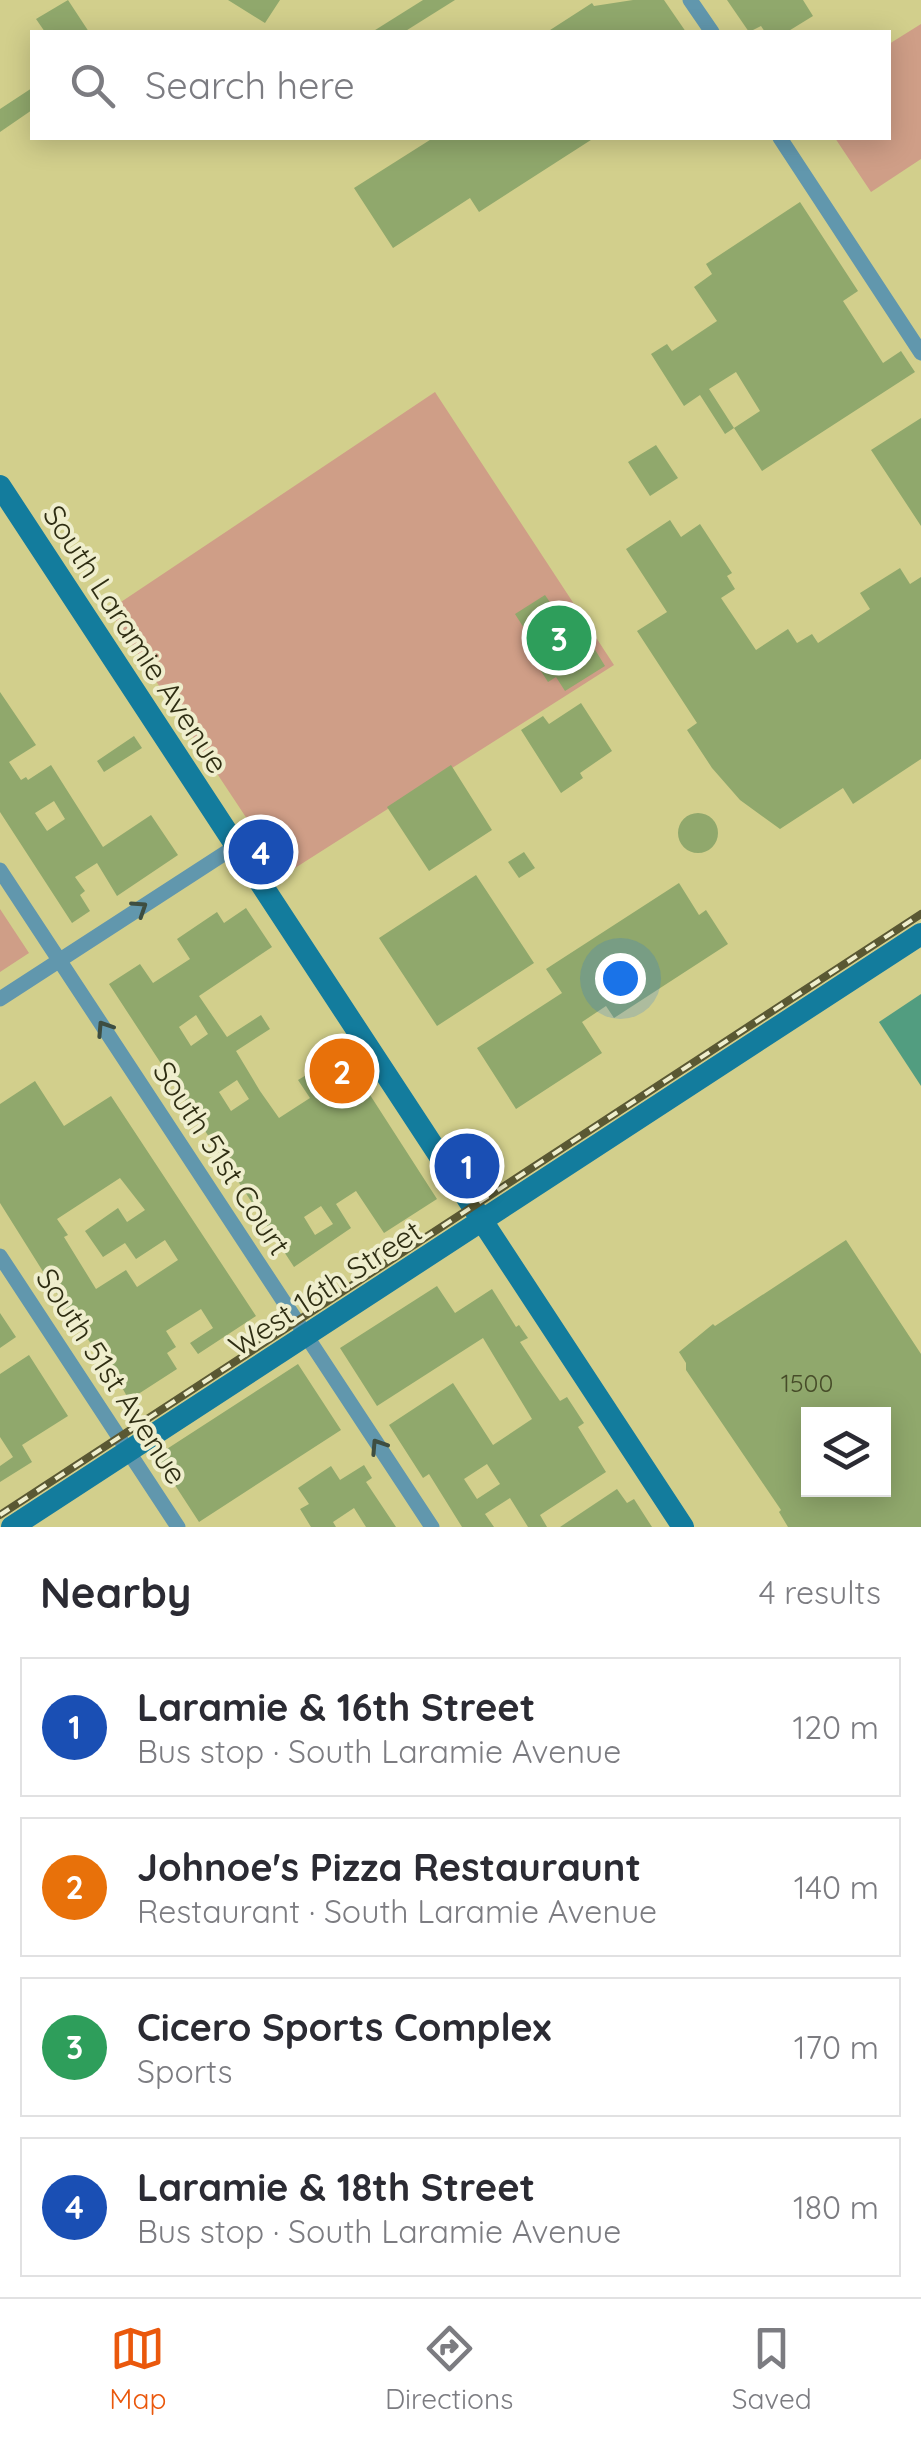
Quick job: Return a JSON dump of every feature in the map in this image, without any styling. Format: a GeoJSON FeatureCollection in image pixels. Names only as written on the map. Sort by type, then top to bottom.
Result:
{"type":"FeatureCollection","features":[{"type":"Feature","properties":{"kind":"main road","name":"South Laramie Avenue"},"geometry":{"type":"LineString","coordinates":[[1,490],[682,1527]]}},
{"type":"Feature","properties":{"kind":"main road","name":"West 16th Street"},"geometry":{"type":"LineString","coordinates":[[12,1527],[921,934]]}},
{"type":"Feature","properties":{"kind":"street"},"geometry":{"type":"LineString","coordinates":[[690,0],[711,30]]}},
{"type":"Feature","properties":{"kind":"street"},"geometry":{"type":"LineString","coordinates":[[781,140],[921,353]]}},
{"type":"Feature","properties":{"kind":"street"},"geometry":{"type":"LineString","coordinates":[[0,999],[236,846]]}},
{"type":"Feature","properties":{"kind":"street","name":"South 51st Court"},"geometry":{"type":"LineString","coordinates":[[0,870],[432,1527]]}},
{"type":"Feature","properties":{"kind":"street","name":"South 51st Avenue"},"geometry":{"type":"LineString","coordinates":[[0,1256],[178,1527]]}},
{"type":"Feature","properties":{"kind":"shaded area"},"geometry":{"type":"Polygon","coordinates":[[[921,24],[921,159],[871,192],[836,140],[891,140],[891,43],[921,24]]]}},
{"type":"Feature","properties":{"kind":"shaded area"},"geometry":{"type":"Polygon","coordinates":[[[435,392],[614,665],[284,875],[109,610],[435,392]]]}},
{"type":"Feature","properties":{"kind":"shaded area"},"geometry":{"type":"Polygon","coordinates":[[[0,909],[29,953],[0,972],[0,909]]]}},
{"type":"Feature","properties":{"kind":"shaded area"},"geometry":{"type":"Polygon","coordinates":[[[921,994],[921,1086],[879,1022],[921,994]]]}},
{"type":"Feature","properties":{"kind":"building"},"geometry":{"type":"Polygon","coordinates":[[[68,0],[88,30],[44,30],[36,19],[68,0]]]}},
{"type":"Feature","properties":{"kind":"building"},"geometry":{"type":"Polygon","coordinates":[[[228,0],[280,0],[265,23],[228,0]]]}},
{"type":"Feature","properties":{"kind":"building"},"geometry":{"type":"Polygon","coordinates":[[[423,0],[455,0],[407,30],[375,30],[423,0]]]}},
{"type":"Feature","properties":{"kind":"building"},"geometry":{"type":"Polygon","coordinates":[[[664,0],[685,30],[550,30],[592,3],[594,6],[664,0]]]}},
{"type":"Feature","properties":{"kind":"building"},"geometry":{"type":"Polygon","coordinates":[[[727,0],[803,0],[813,16],[790,30],[764,30],[761,26],[748,30],[727,0]]]}},
{"type":"Feature","properties":{"kind":"building"},"geometry":{"type":"Polygon","coordinates":[[[30,89],[30,111],[0,132],[0,109],[30,89]]]}},
{"type":"Feature","properties":{"kind":"building"},"geometry":{"type":"Polygon","coordinates":[[[430,140],[591,140],[479,212],[470,198],[393,248],[354,188],[430,140]]]}},
{"type":"Feature","properties":{"kind":"building"},"geometry":{"type":"Polygon","coordinates":[[[800,202],[858,291],[843,301],[883,363],[901,351],[915,372],[762,471],[734,428],[725,434],[700,395],[684,406],[651,354],[667,344],[672,351],[717,321],[694,287],[712,274],[706,264],[800,202]],[[736,372],[709,389],[734,428],[760,411],[736,372]]]}},
{"type":"Feature","properties":{"kind":"building"},"geometry":{"type":"Polygon","coordinates":[[[921,418],[921,526],[871,450],[921,418]]]}},
{"type":"Feature","properties":{"kind":"building"},"geometry":{"type":"Polygon","coordinates":[[[656,445],[678,478],[650,496],[628,462],[656,445]]]}},
{"type":"Feature","properties":{"kind":"building"},"geometry":{"type":"Polygon","coordinates":[[[670,520],[681,537],[700,524],[732,573],[727,576],[735,589],[721,598],[756,650],[788,629],[797,643],[812,634],[818,643],[870,609],[860,593],[900,568],[910,584],[921,577],[921,759],[853,804],[843,788],[780,829],[740,800],[712,768],[687,730],[697,723],[637,631],[667,612],[626,549],[670,520]]]}},
{"type":"Feature","properties":{"kind":"building"},"geometry":{"type":"Polygon","coordinates":[[[545,595],[556,611],[567,604],[605,666],[565,691],[556,677],[548,682],[539,668],[546,663],[515,614],[545,595]]]}},
{"type":"Feature","properties":{"kind":"building"},"geometry":{"type":"Polygon","coordinates":[[[0,692],[36,745],[9,762],[21,780],[28,780],[51,765],[103,847],[151,815],[178,855],[117,896],[97,863],[75,877],[85,891],[80,895],[90,911],[72,923],[0,812],[0,692]],[[54,801],[35,813],[47,831],[65,819],[54,801]]]}},
{"type":"Feature","properties":{"kind":"building"},"geometry":{"type":"Polygon","coordinates":[[[581,703],[612,751],[580,773],[583,778],[561,793],[521,730],[543,716],[549,724],[581,703]]]}},
{"type":"Feature","properties":{"kind":"building"},"geometry":{"type":"Polygon","coordinates":[[[134,736],[142,748],[104,772],[97,761],[134,736]]]}},
{"type":"Feature","properties":{"kind":"building"},"geometry":{"type":"Polygon","coordinates":[[[451,765],[492,830],[429,871],[387,807],[451,765]]]}},
{"type":"Feature","properties":{"kind":"building"},"geometry":{"type":"Polygon","coordinates":[[[698,813],[712,819],[718,833],[712,847],[698,853],[684,847],[678,833],[684,819],[698,813]]]}},
{"type":"Feature","properties":{"kind":"building"},"geometry":{"type":"Polygon","coordinates":[[[524,852],[535,868],[519,878],[508,862],[524,852]]]}},
{"type":"Feature","properties":{"kind":"building"},"geometry":{"type":"Polygon","coordinates":[[[476,875],[534,963],[437,1026],[379,938],[476,875]]]}},
{"type":"Feature","properties":{"kind":"building"},"geometry":{"type":"Polygon","coordinates":[[[679,883],[699,915],[706,910],[728,944],[614,1018],[606,1006],[582,1022],[602,1053],[516,1109],[477,1048],[562,993],[546,969],[679,883]]]}},
{"type":"Feature","properties":{"kind":"building"},"geometry":{"type":"Polygon","coordinates":[[[246,908],[272,947],[199,996],[227,1037],[261,1015],[270,1029],[236,1051],[279,1118],[310,1098],[298,1080],[343,1053],[437,1199],[384,1233],[356,1191],[336,1204],[351,1228],[294,1267],[109,984],[140,964],[153,983],[190,959],[177,939],[217,912],[224,923],[246,908]],[[196,1015],[179,1027],[191,1046],[208,1034],[196,1015]],[[237,1080],[219,1092],[231,1111],[249,1099],[237,1080]],[[321,1206],[304,1217],[315,1235],[333,1224],[321,1206]]]}},
{"type":"Feature","properties":{"kind":"building"},"geometry":{"type":"Polygon","coordinates":[[[35,1081],[64,1126],[111,1096],[256,1316],[198,1354],[190,1343],[213,1328],[201,1309],[166,1331],[176,1347],[167,1353],[177,1369],[129,1400],[0,1203],[0,1104],[35,1081]],[[120,1178],[57,1219],[96,1289],[126,1270],[137,1287],[178,1260],[165,1240],[136,1259],[125,1243],[103,1257],[85,1231],[118,1208],[127,1222],[145,1210],[120,1178]]]}},
{"type":"Feature","properties":{"kind":"building"},"geometry":{"type":"Polygon","coordinates":[[[846,1240],[921,1354],[921,1527],[788,1527],[781,1510],[686,1370],[679,1352],[713,1324],[846,1240]]]}},
{"type":"Feature","properties":{"kind":"building"},"geometry":{"type":"Polygon","coordinates":[[[437,1286],[455,1313],[492,1289],[516,1327],[519,1325],[528,1338],[520,1342],[540,1372],[560,1401],[567,1397],[584,1423],[578,1427],[606,1472],[540,1515],[547,1527],[528,1527],[510,1498],[485,1514],[494,1527],[462,1527],[429,1474],[423,1478],[389,1425],[453,1383],[493,1445],[532,1419],[483,1338],[377,1406],[340,1348],[437,1286]],[[487,1464],[464,1479],[477,1499],[500,1484],[487,1464]]]}},
{"type":"Feature","properties":{"kind":"building"},"geometry":{"type":"Polygon","coordinates":[[[0,1313],[16,1337],[0,1348],[0,1313]]]}},
{"type":"Feature","properties":{"kind":"building"},"geometry":{"type":"Polygon","coordinates":[[[29,1355],[68,1416],[22,1445],[32,1462],[0,1482],[0,1466],[13,1457],[0,1437],[0,1374],[29,1355]]]}},
{"type":"Feature","properties":{"kind":"building"},"geometry":{"type":"Polygon","coordinates":[[[298,1364],[341,1430],[199,1522],[156,1456],[298,1364]]]}},
{"type":"Feature","properties":{"kind":"building"},"geometry":{"type":"Polygon","coordinates":[[[364,1465],[372,1478],[366,1482],[396,1527],[366,1527],[354,1508],[333,1522],[336,1527],[311,1527],[300,1509],[309,1504],[298,1488],[331,1466],[340,1480],[364,1465]]]}},
{"type":"Feature","properties":{"kind":"building"},"geometry":{"type":"Polygon","coordinates":[[[617,1489],[627,1503],[634,1499],[652,1527],[560,1527],[617,1489]]]}},
{"type":"Feature","properties":{"kind":"railway"},"geometry":{"type":"LineString","coordinates":[[0,1515],[921,914]]}},
{"type":"Feature","properties":{"kind":"place","name":"Cicero Sports Complex"},"geometry":{"type":"Point","coordinates":[559,638]}},
{"type":"Feature","properties":{"kind":"place","name":"Laramie & 18th Street"},"geometry":{"type":"Point","coordinates":[261,852]}},
{"type":"Feature","properties":{"kind":"place","name":"Johnoe's Pizza Restauraunt"},"geometry":{"type":"Point","coordinates":[342,1071]}},
{"type":"Feature","properties":{"kind":"place","name":"Laramie & 16th Street"},"geometry":{"type":"Point","coordinates":[467,1166]}}]}
